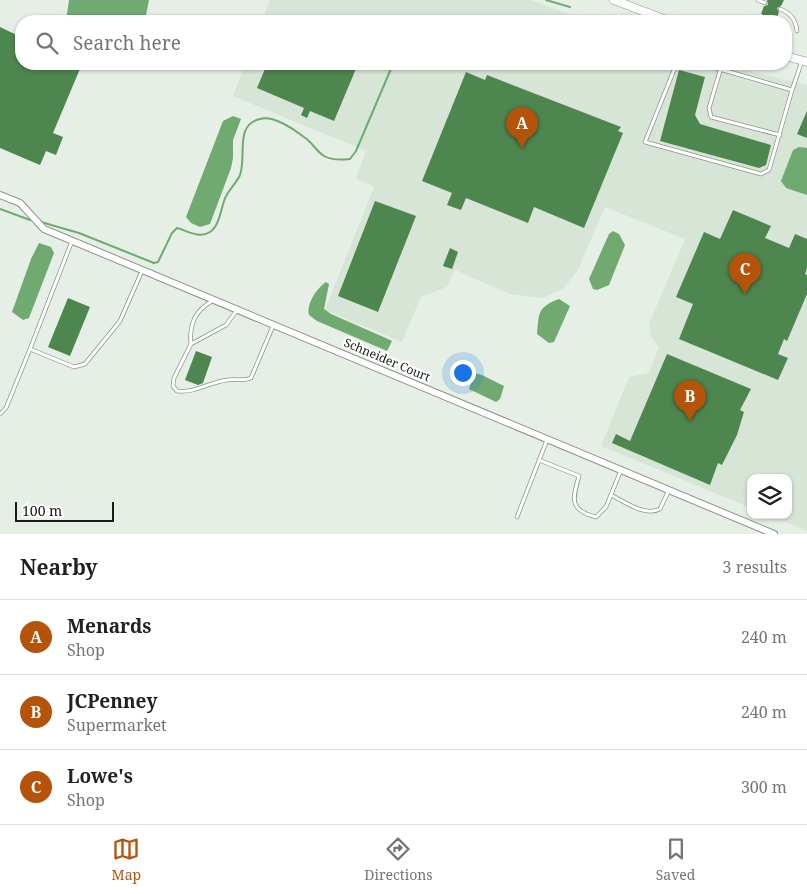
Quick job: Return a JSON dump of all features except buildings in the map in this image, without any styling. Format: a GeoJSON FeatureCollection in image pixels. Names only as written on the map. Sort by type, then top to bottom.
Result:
{"type":"FeatureCollection","features":[{"type":"Feature","properties":{"kind":"street"},"geometry":{"type":"LineString","coordinates":[[614,0],[653,15]]}},
{"type":"Feature","properties":{"kind":"street"},"geometry":{"type":"LineString","coordinates":[[792,58],[804,62]]}},
{"type":"Feature","properties":{"kind":"street","name":"Schneider Court"},"geometry":{"type":"LineString","coordinates":[[0,195],[20,203],[44,229],[774,534]]}},
{"type":"Feature","properties":{"kind":"lane"},"geometry":{"type":"LineString","coordinates":[[758,0],[765,3]]}},
{"type":"Feature","properties":{"kind":"lane"},"geometry":{"type":"LineString","coordinates":[[780,9],[790,15]]}},
{"type":"Feature","properties":{"kind":"lane"},"geometry":{"type":"LineString","coordinates":[[792,18],[797,31]]}},
{"type":"Feature","properties":{"kind":"lane"},"geometry":{"type":"LineString","coordinates":[[674,70],[645,142],[761,174],[769,170],[792,90],[804,62]]}},
{"type":"Feature","properties":{"kind":"lane"},"geometry":{"type":"LineString","coordinates":[[780,135],[711,116],[709,108],[720,70],[792,90]]}},
{"type":"Feature","properties":{"kind":"lane"},"geometry":{"type":"LineString","coordinates":[[0,414],[6,408],[72,241]]}},
{"type":"Feature","properties":{"kind":"lane"},"geometry":{"type":"LineString","coordinates":[[30,349],[74,367],[85,364],[120,321],[143,270]]}},
{"type":"Feature","properties":{"kind":"lane"},"geometry":{"type":"LineString","coordinates":[[214,300],[200,309],[191,325],[191,344],[174,378],[173,386],[177,391],[204,388],[228,379],[244,381],[251,378],[273,325]]}},
{"type":"Feature","properties":{"kind":"lane"},"geometry":{"type":"LineString","coordinates":[[191,344],[226,325],[237,310]]}},
{"type":"Feature","properties":{"kind":"lane"},"geometry":{"type":"LineString","coordinates":[[517,517],[547,439]]}},
{"type":"Feature","properties":{"kind":"lane"},"geometry":{"type":"LineString","coordinates":[[540,460],[579,476],[573,499],[579,510],[596,517],[600,515],[611,495],[621,470]]}},
{"type":"Feature","properties":{"kind":"lane"},"geometry":{"type":"LineString","coordinates":[[611,495],[633,506],[652,512],[660,509],[669,490]]}},
{"type":"Feature","properties":{"kind":"shaded area"},"geometry":{"type":"Polygon","coordinates":[[[69,0],[149,0],[146,15],[67,14],[69,0]]]}},
{"type":"Feature","properties":{"kind":"shaded area"},"geometry":{"type":"Polygon","coordinates":[[[270,0],[531,0],[571,15],[264,15],[270,0]]]}},
{"type":"Feature","properties":{"kind":"shaded area"},"geometry":{"type":"Polygon","coordinates":[[[243,70],[746,70],[807,85],[807,531],[778,519],[792,519],[792,474],[747,474],[747,506],[601,446],[629,377],[649,373],[659,347],[651,336],[649,324],[685,239],[605,207],[578,270],[563,289],[542,298],[510,294],[455,270],[447,287],[421,297],[402,342],[325,310],[374,187],[356,178],[366,151],[233,96],[243,70]]]}},
{"type":"Feature","properties":{"kind":"shaded area"},"geometry":{"type":"Polygon","coordinates":[[[233,116],[241,119],[233,140],[231,168],[210,224],[200,227],[191,223],[186,217],[223,121],[233,116]]]}},
{"type":"Feature","properties":{"kind":"shaded area"},"geometry":{"type":"Polygon","coordinates":[[[799,147],[807,148],[807,195],[786,188],[781,181],[793,150],[799,147]]]}},
{"type":"Feature","properties":{"kind":"shaded area"},"geometry":{"type":"Polygon","coordinates":[[[613,231],[619,234],[625,245],[609,285],[597,290],[593,289],[589,279],[609,234],[613,231]]]}},
{"type":"Feature","properties":{"kind":"shaded area"},"geometry":{"type":"Polygon","coordinates":[[[39,243],[51,247],[54,253],[29,318],[23,320],[12,312],[31,259],[39,243]]]}},
{"type":"Feature","properties":{"kind":"shaded area"},"geometry":{"type":"Polygon","coordinates":[[[326,282],[329,284],[324,309],[331,314],[392,341],[387,351],[317,321],[309,315],[309,306],[313,297],[326,282]]]}},
{"type":"Feature","properties":{"kind":"shaded area"},"geometry":{"type":"Polygon","coordinates":[[[559,299],[570,306],[554,342],[549,343],[537,334],[539,316],[543,308],[559,299]]]}},
{"type":"Feature","properties":{"kind":"shaded area"},"geometry":{"type":"Polygon","coordinates":[[[474,373],[504,386],[500,399],[496,402],[469,389],[474,373]]]}},
{"type":"Feature","properties":{"kind":"waterway"},"geometry":{"type":"LineString","coordinates":[[546,0],[570,7]]}},
{"type":"Feature","properties":{"kind":"waterway"},"geometry":{"type":"LineString","coordinates":[[41,222],[79,233],[154,263],[158,262],[172,233],[177,228],[202,235],[210,232],[216,226],[225,197],[240,175],[244,134],[252,122],[265,118],[277,121],[300,134],[324,156],[336,159],[350,159],[356,151],[390,70]]}},
{"type":"Feature","properties":{"kind":"waterway"},"geometry":{"type":"LineString","coordinates":[[0,209],[30,220]]}},
{"type":"Feature","properties":{"kind":"place","name":"Menards"},"geometry":{"type":"Point","coordinates":[522,148]}},
{"type":"Feature","properties":{"kind":"place","name":"Lowe's"},"geometry":{"type":"Point","coordinates":[745,294]}},
{"type":"Feature","properties":{"kind":"place","name":"JCPenney"},"geometry":{"type":"Point","coordinates":[690,421]}}]}
